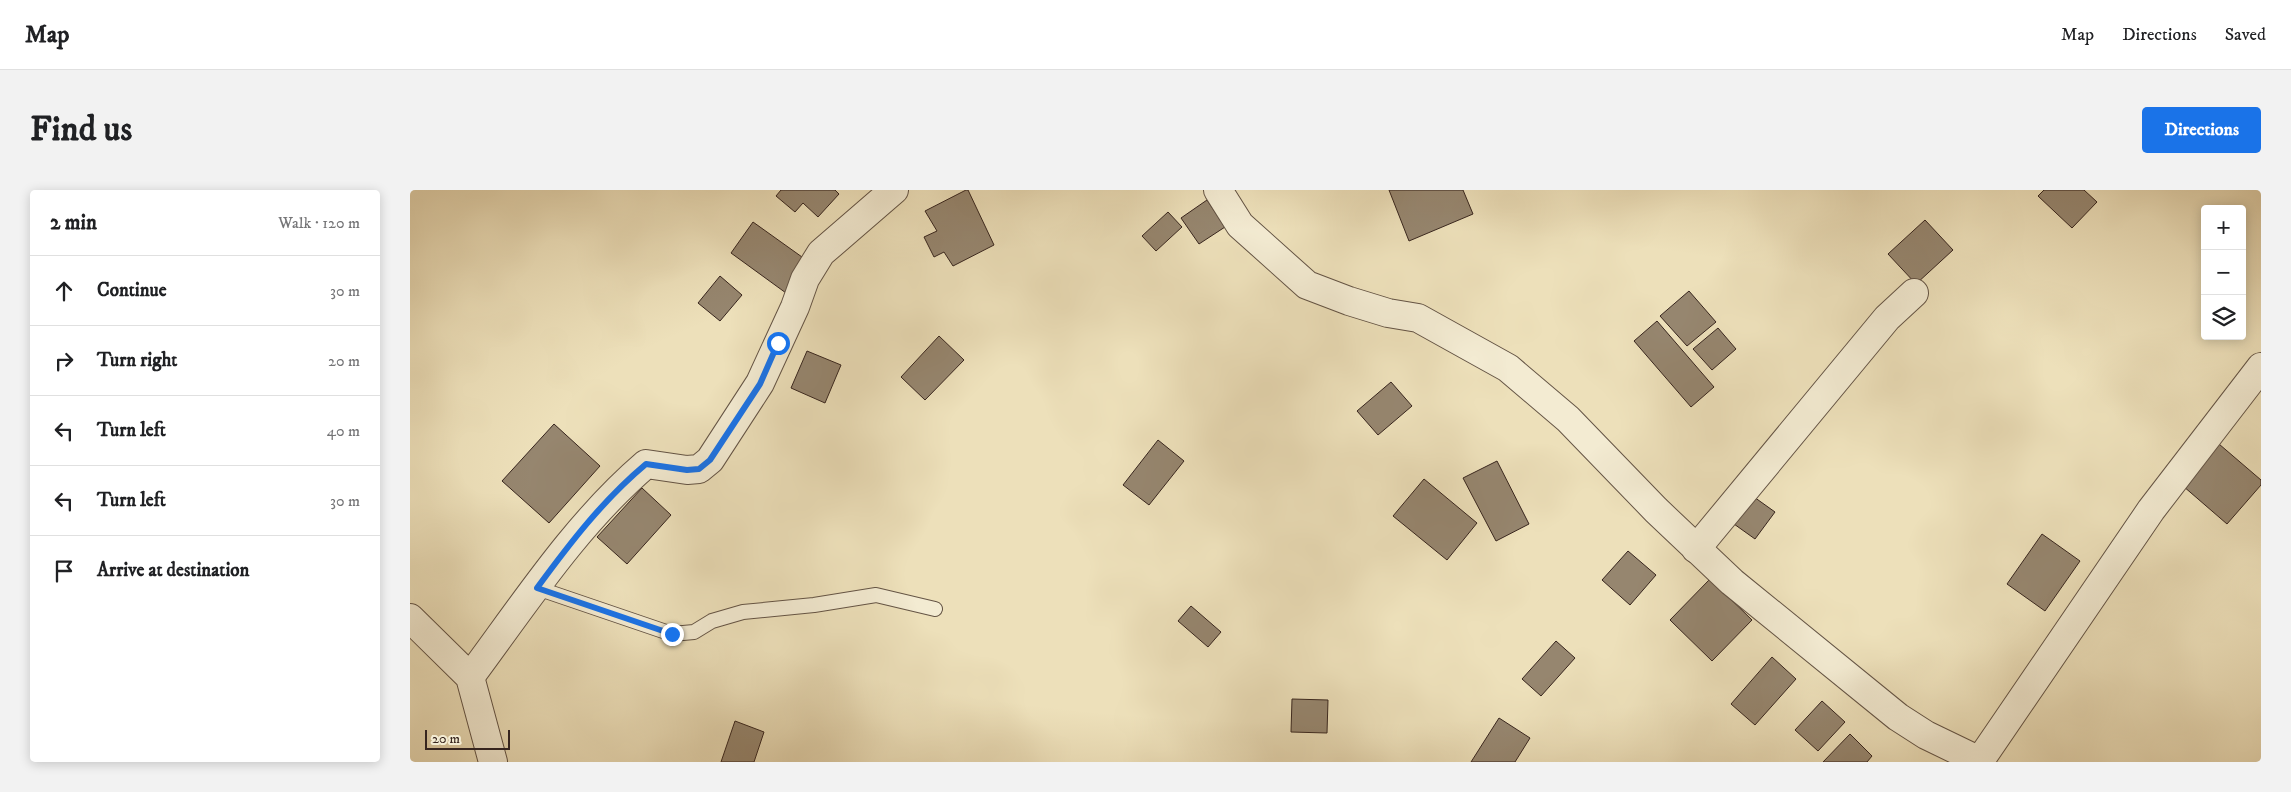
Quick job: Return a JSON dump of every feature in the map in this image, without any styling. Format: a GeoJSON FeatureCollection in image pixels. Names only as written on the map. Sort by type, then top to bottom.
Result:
{"type":"FeatureCollection","features":[{"type":"Feature","properties":{"kind":"street"},"geometry":{"type":"LineString","coordinates":[[470,677],[578,533],[617,490],[646,464],[687,470],[699,469],[710,460],[760,384],[795,307],[805,279],[821,253],[894,190]]}},
{"type":"Feature","properties":{"kind":"street"},"geometry":{"type":"LineString","coordinates":[[1218,190],[1240,225],[1307,284],[1349,301],[1388,313],[1418,318],[1508,368],[1568,418],[1732,582],[1898,717],[1926,735],[1981,762],[2151,510],[2261,367]]}},
{"type":"Feature","properties":{"kind":"street"},"geometry":{"type":"LineString","coordinates":[[1696,548],[1887,318],[1914,293]]}},
{"type":"Feature","properties":{"kind":"street"},"geometry":{"type":"LineString","coordinates":[[410,618],[470,677],[493,762]]}},
{"type":"Feature","properties":{"kind":"lane"},"geometry":{"type":"LineString","coordinates":[[537,588],[672,634],[694,632],[712,621],[744,612],[814,605],[868,596],[876,596],[935,609]]}},
{"type":"Feature","properties":{"kind":"building"},"geometry":{"type":"Polygon","coordinates":[[[781,190],[835,190],[839,194],[818,217],[803,203],[795,212],[776,196],[781,190]]]}},
{"type":"Feature","properties":{"kind":"building"},"geometry":{"type":"Polygon","coordinates":[[[968,190],[994,245],[953,266],[944,252],[934,257],[924,237],[937,231],[925,211],[968,190]]]}},
{"type":"Feature","properties":{"kind":"building"},"geometry":{"type":"Polygon","coordinates":[[[1389,190],[1463,190],[1473,214],[1409,241],[1389,190]]]}},
{"type":"Feature","properties":{"kind":"building"},"geometry":{"type":"Polygon","coordinates":[[[2044,190],[2084,190],[2097,202],[2072,228],[2038,196],[2044,190]]]}},
{"type":"Feature","properties":{"kind":"building"},"geometry":{"type":"Polygon","coordinates":[[[1207,200],[1225,227],[1199,244],[1181,218],[1207,200]]]}},
{"type":"Feature","properties":{"kind":"building"},"geometry":{"type":"Polygon","coordinates":[[[1168,212],[1182,227],[1156,251],[1142,236],[1168,212]]]}},
{"type":"Feature","properties":{"kind":"building"},"geometry":{"type":"Polygon","coordinates":[[[1925,220],[1953,250],[1916,284],[1888,254],[1925,220]]]}},
{"type":"Feature","properties":{"kind":"building"},"geometry":{"type":"Polygon","coordinates":[[[753,222],[809,262],[786,293],[731,253],[753,222]]]}},
{"type":"Feature","properties":{"kind":"building"},"geometry":{"type":"Polygon","coordinates":[[[720,276],[742,295],[720,321],[698,303],[720,276]]]}},
{"type":"Feature","properties":{"kind":"building"},"geometry":{"type":"Polygon","coordinates":[[[1689,291],[1716,322],[1687,346],[1660,316],[1689,291]]]}},
{"type":"Feature","properties":{"kind":"building"},"geometry":{"type":"Polygon","coordinates":[[[1657,321],[1714,387],[1691,407],[1634,341],[1657,321]]]}},
{"type":"Feature","properties":{"kind":"building"},"geometry":{"type":"Polygon","coordinates":[[[1718,328],[1736,349],[1712,370],[1693,349],[1718,328]]]}},
{"type":"Feature","properties":{"kind":"building"},"geometry":{"type":"Polygon","coordinates":[[[939,336],[964,360],[925,400],[901,377],[939,336]]]}},
{"type":"Feature","properties":{"kind":"building"},"geometry":{"type":"Polygon","coordinates":[[[807,351],[841,365],[825,403],[791,388],[807,351]]]}},
{"type":"Feature","properties":{"kind":"building"},"geometry":{"type":"Polygon","coordinates":[[[1391,382],[1412,406],[1378,435],[1357,411],[1391,382]]]}},
{"type":"Feature","properties":{"kind":"building"},"geometry":{"type":"Polygon","coordinates":[[[554,424],[600,466],[549,523],[502,481],[554,424]]]}},
{"type":"Feature","properties":{"kind":"building"},"geometry":{"type":"Polygon","coordinates":[[[1158,440],[1184,461],[1149,505],[1123,485],[1158,440]]]}},
{"type":"Feature","properties":{"kind":"building"},"geometry":{"type":"Polygon","coordinates":[[[2219,444],[2261,480],[2261,485],[2227,524],[2183,486],[2219,444]]]}},
{"type":"Feature","properties":{"kind":"building"},"geometry":{"type":"Polygon","coordinates":[[[1497,461],[1529,524],[1496,541],[1463,478],[1497,461]]]}},
{"type":"Feature","properties":{"kind":"building"},"geometry":{"type":"Polygon","coordinates":[[[1424,479],[1477,523],[1447,560],[1393,516],[1424,479]]]}},
{"type":"Feature","properties":{"kind":"building"},"geometry":{"type":"Polygon","coordinates":[[[642,488],[671,515],[627,564],[597,537],[642,488]]]}},
{"type":"Feature","properties":{"kind":"building"},"geometry":{"type":"Polygon","coordinates":[[[1747,492],[1775,512],[1755,539],[1727,519],[1747,492]]]}},
{"type":"Feature","properties":{"kind":"building"},"geometry":{"type":"Polygon","coordinates":[[[2042,534],[2080,561],[2045,611],[2007,584],[2042,534]]]}},
{"type":"Feature","properties":{"kind":"building"},"geometry":{"type":"Polygon","coordinates":[[[1628,551],[1656,575],[1630,605],[1602,580],[1628,551]]]}},
{"type":"Feature","properties":{"kind":"building"},"geometry":{"type":"Polygon","coordinates":[[[1710,579],[1752,620],[1712,661],[1670,620],[1710,579]]]}},
{"type":"Feature","properties":{"kind":"building"},"geometry":{"type":"Polygon","coordinates":[[[1191,606],[1221,632],[1208,647],[1178,621],[1191,606]]]}},
{"type":"Feature","properties":{"kind":"building"},"geometry":{"type":"Polygon","coordinates":[[[1556,641],[1575,658],[1541,696],[1522,679],[1556,641]]]}},
{"type":"Feature","properties":{"kind":"building"},"geometry":{"type":"Polygon","coordinates":[[[1772,657],[1796,679],[1755,725],[1731,704],[1772,657]]]}},
{"type":"Feature","properties":{"kind":"building"},"geometry":{"type":"Polygon","coordinates":[[[1292,699],[1328,700],[1327,733],[1291,732],[1292,699]]]}},
{"type":"Feature","properties":{"kind":"building"},"geometry":{"type":"Polygon","coordinates":[[[1822,701],[1845,722],[1818,751],[1795,730],[1822,701]]]}},
{"type":"Feature","properties":{"kind":"building"},"geometry":{"type":"Polygon","coordinates":[[[1499,718],[1530,738],[1515,762],[1471,762],[1499,718]]]}},
{"type":"Feature","properties":{"kind":"building"},"geometry":{"type":"Polygon","coordinates":[[[735,721],[764,732],[754,762],[721,762],[735,721]]]}},
{"type":"Feature","properties":{"kind":"building"},"geometry":{"type":"Polygon","coordinates":[[[1850,734],[1872,756],[1867,762],[1823,762],[1850,734]]]}},
{"type":"Feature","properties":{"kind":"route"},"geometry":{"type":"LineString","coordinates":[[672,634],[537,588],[578,533],[617,490],[646,464],[664,465],[687,470],[699,469],[710,460],[760,384],[778,343]]}}]}
